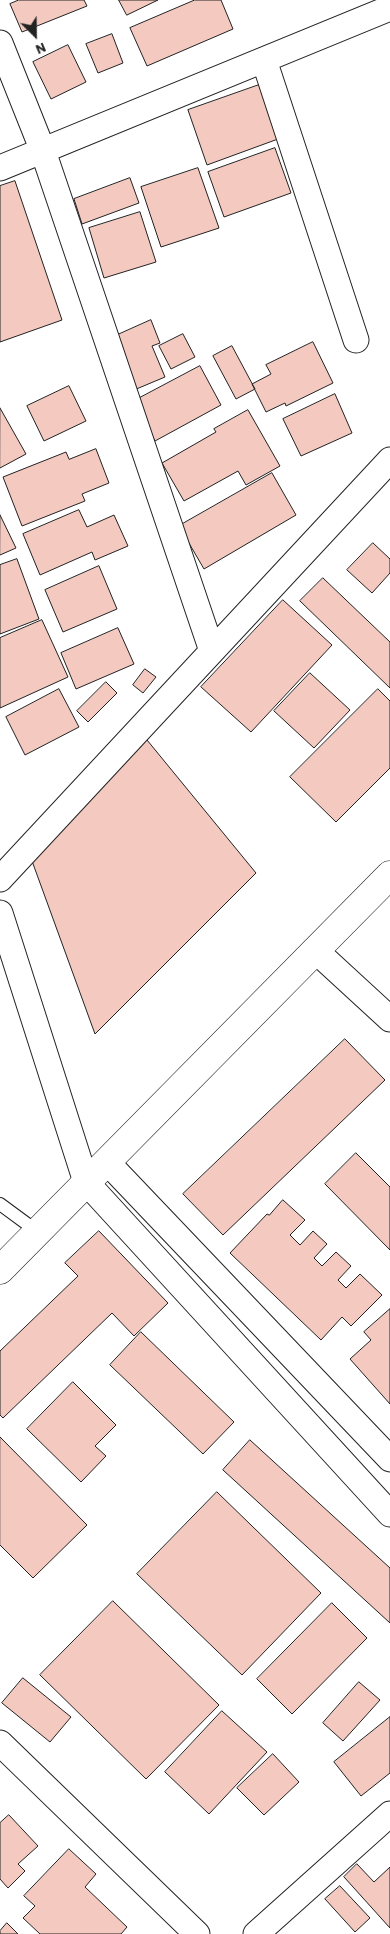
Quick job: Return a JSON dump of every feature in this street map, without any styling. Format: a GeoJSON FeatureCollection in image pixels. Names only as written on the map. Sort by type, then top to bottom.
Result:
{"type":"FeatureCollection","features":[{"type":"Feature","properties":{"kind":"highway"},"geometry":{"type":"LineString","coordinates":[[0,1270],[390,875]]}},
{"type":"Feature","properties":{"kind":"street"},"geometry":{"type":"LineString","coordinates":[[0,168],[390,8]]}},
{"type":"Feature","properties":{"kind":"street"},"geometry":{"type":"LineString","coordinates":[[0,43],[43,151],[212,651]]}},
{"type":"Feature","properties":{"kind":"street"},"geometry":{"type":"LineString","coordinates":[[264,60],[356,340]]}},
{"type":"Feature","properties":{"kind":"street"},"geometry":{"type":"LineString","coordinates":[[0,879],[390,460]]}},
{"type":"Feature","properties":{"kind":"street"},"geometry":{"type":"LineString","coordinates":[[0,913],[86,1182],[390,1514]]}},
{"type":"Feature","properties":{"kind":"street"},"geometry":{"type":"LineString","coordinates":[[316,950],[390,1019]]}},
{"type":"Feature","properties":{"kind":"street"},"geometry":{"type":"LineString","coordinates":[[107,1162],[390,1460]]}},
{"type":"Feature","properties":{"kind":"street"},"geometry":{"type":"LineString","coordinates":[[0,1743],[197,1934]]}},
{"type":"Feature","properties":{"kind":"street"},"geometry":{"type":"LineString","coordinates":[[256,1934],[390,1814]]}},
{"type":"Feature","properties":{"kind":"lane"},"geometry":{"type":"LineString","coordinates":[[0,1204],[38,1232]]}},
{"type":"Feature","properties":{"kind":"building"},"geometry":{"type":"Polygon","coordinates":[[[19,0],[84,0],[87,6],[22,32],[10,4],[19,0]]]}},
{"type":"Feature","properties":{"kind":"building"},"geometry":{"type":"Polygon","coordinates":[[[119,0],[158,0],[127,15],[119,0]]]}},
{"type":"Feature","properties":{"kind":"building"},"geometry":{"type":"Polygon","coordinates":[[[195,0],[221,0],[233,29],[147,66],[130,28],[195,0]]]}},
{"type":"Feature","properties":{"kind":"building"},"geometry":{"type":"Polygon","coordinates":[[[112,34],[123,63],[98,73],[86,44],[112,34]]]}},
{"type":"Feature","properties":{"kind":"building"},"geometry":{"type":"Polygon","coordinates":[[[68,45],[86,82],[51,99],[33,62],[68,45]]]}},
{"type":"Feature","properties":{"kind":"building"},"geometry":{"type":"Polygon","coordinates":[[[259,85],[278,139],[207,165],[188,110],[259,85]]]}},
{"type":"Feature","properties":{"kind":"building"},"geometry":{"type":"Polygon","coordinates":[[[275,148],[291,193],[224,217],[208,172],[275,148]]]}},
{"type":"Feature","properties":{"kind":"building"},"geometry":{"type":"Polygon","coordinates":[[[198,168],[219,228],[161,247],[141,187],[198,168]]]}},
{"type":"Feature","properties":{"kind":"building"},"geometry":{"type":"Polygon","coordinates":[[[130,178],[139,203],[82,224],[74,199],[130,178]]]}},
{"type":"Feature","properties":{"kind":"building"},"geometry":{"type":"Polygon","coordinates":[[[15,181],[62,320],[0,342],[0,186],[15,181]]]}},
{"type":"Feature","properties":{"kind":"building"},"geometry":{"type":"Polygon","coordinates":[[[140,212],[156,262],[104,278],[89,228],[140,212]]]}},
{"type":"Feature","properties":{"kind":"building"},"geometry":{"type":"Polygon","coordinates":[[[151,320],[160,343],[152,346],[165,377],[134,390],[113,337],[151,320]]]}},
{"type":"Feature","properties":{"kind":"building"},"geometry":{"type":"Polygon","coordinates":[[[183,334],[195,357],[171,369],[159,346],[183,334]]]}},
{"type":"Feature","properties":{"kind":"building"},"geometry":{"type":"Polygon","coordinates":[[[313,342],[333,383],[286,406],[285,403],[266,412],[252,384],[271,374],[266,365],[313,342]]]}},
{"type":"Feature","properties":{"kind":"building"},"geometry":{"type":"Polygon","coordinates":[[[232,346],[255,389],[236,399],[213,356],[232,346]]]}},
{"type":"Feature","properties":{"kind":"building"},"geometry":{"type":"Polygon","coordinates":[[[200,366],[221,405],[155,441],[134,401],[200,366]]]}},
{"type":"Feature","properties":{"kind":"building"},"geometry":{"type":"Polygon","coordinates":[[[69,386],[86,421],[44,441],[27,406],[69,386]]]}},
{"type":"Feature","properties":{"kind":"building"},"geometry":{"type":"Polygon","coordinates":[[[335,394],[352,433],[301,456],[283,419],[335,394]]]}},
{"type":"Feature","properties":{"kind":"building"},"geometry":{"type":"Polygon","coordinates":[[[0,408],[26,454],[0,468],[0,408]]]}},
{"type":"Feature","properties":{"kind":"building"},"geometry":{"type":"Polygon","coordinates":[[[248,410],[280,466],[246,485],[238,471],[184,501],[162,463],[216,432],[214,429],[248,410]]]}},
{"type":"Feature","properties":{"kind":"building"},"geometry":{"type":"Polygon","coordinates":[[[96,449],[109,483],[82,494],[85,501],[22,526],[3,477],[66,452],[69,459],[96,449]]]}},
{"type":"Feature","properties":{"kind":"building"},"geometry":{"type":"Polygon","coordinates":[[[272,473],[296,515],[204,569],[179,526],[272,473]]]}},
{"type":"Feature","properties":{"kind":"building"},"geometry":{"type":"Polygon","coordinates":[[[79,510],[87,527],[114,515],[128,546],[95,560],[92,552],[40,575],[23,534],[79,510]]]}},
{"type":"Feature","properties":{"kind":"building"},"geometry":{"type":"Polygon","coordinates":[[[0,515],[16,548],[0,555],[0,515]]]}},
{"type":"Feature","properties":{"kind":"building"},"geometry":{"type":"Polygon","coordinates":[[[373,543],[390,559],[390,573],[372,593],[347,570],[373,543]]]}},
{"type":"Feature","properties":{"kind":"building"},"geometry":{"type":"Polygon","coordinates":[[[17,559],[39,619],[0,634],[0,565],[17,559]]]}},
{"type":"Feature","properties":{"kind":"building"},"geometry":{"type":"Polygon","coordinates":[[[99,566],[117,609],[63,632],[45,590],[99,566]]]}},
{"type":"Feature","properties":{"kind":"building"},"geometry":{"type":"Polygon","coordinates":[[[323,578],[390,642],[390,688],[300,601],[323,578]]]}},
{"type":"Feature","properties":{"kind":"building"},"geometry":{"type":"Polygon","coordinates":[[[283,600],[332,645],[251,732],[201,687],[283,600]]]}},
{"type":"Feature","properties":{"kind":"building"},"geometry":{"type":"Polygon","coordinates":[[[42,620],[68,677],[0,708],[0,638],[42,620]]]}},
{"type":"Feature","properties":{"kind":"building"},"geometry":{"type":"Polygon","coordinates":[[[118,628],[134,664],[76,689],[61,653],[118,628]]]}},
{"type":"Feature","properties":{"kind":"building"},"geometry":{"type":"Polygon","coordinates":[[[145,669],[156,677],[143,693],[133,685],[145,669]]]}},
{"type":"Feature","properties":{"kind":"building"},"geometry":{"type":"Polygon","coordinates":[[[310,673],[350,710],[314,748],[274,711],[310,673]]]}},
{"type":"Feature","properties":{"kind":"building"},"geometry":{"type":"Polygon","coordinates":[[[106,682],[117,693],[88,722],[77,711],[106,682]]]}},
{"type":"Feature","properties":{"kind":"building"},"geometry":{"type":"Polygon","coordinates":[[[59,689],[79,727],[25,755],[6,717],[59,689]]]}},
{"type":"Feature","properties":{"kind":"building"},"geometry":{"type":"Polygon","coordinates":[[[378,689],[390,701],[390,768],[336,822],[290,777],[378,689]]]}},
{"type":"Feature","properties":{"kind":"building"},"geometry":{"type":"Polygon","coordinates":[[[147,740],[256,873],[95,1034],[32,861],[147,740]]]}},
{"type":"Feature","properties":{"kind":"building"},"geometry":{"type":"Polygon","coordinates":[[[345,1039],[385,1080],[223,1235],[183,1194],[345,1039]]]}},
{"type":"Feature","properties":{"kind":"building"},"geometry":{"type":"Polygon","coordinates":[[[356,1153],[390,1187],[390,1250],[325,1184],[356,1153]]]}},
{"type":"Feature","properties":{"kind":"building"},"geometry":{"type":"Polygon","coordinates":[[[283,1200],[305,1220],[290,1235],[300,1245],[313,1231],[327,1244],[314,1258],[322,1266],[336,1252],[351,1266],[338,1280],[346,1288],[360,1274],[382,1295],[351,1326],[342,1317],[321,1340],[230,1253],[283,1200]]]}},
{"type":"Feature","properties":{"kind":"building"},"geometry":{"type":"Polygon","coordinates":[[[99,1231],[168,1303],[134,1336],[112,1313],[3,1418],[0,1415],[0,1351],[78,1276],[65,1263],[99,1231]]]}},
{"type":"Feature","properties":{"kind":"building"},"geometry":{"type":"Polygon","coordinates":[[[390,1309],[390,1404],[350,1359],[371,1340],[364,1332],[390,1309]]]}},
{"type":"Feature","properties":{"kind":"building"},"geometry":{"type":"Polygon","coordinates":[[[141,1332],[234,1422],[203,1454],[110,1365],[141,1332]]]}},
{"type":"Feature","properties":{"kind":"building"},"geometry":{"type":"Polygon","coordinates":[[[73,1382],[116,1425],[95,1446],[106,1456],[81,1482],[27,1429],[73,1382]]]}},
{"type":"Feature","properties":{"kind":"building"},"geometry":{"type":"Polygon","coordinates":[[[0,1437],[87,1525],[33,1578],[0,1545],[0,1437]]]}},
{"type":"Feature","properties":{"kind":"building"},"geometry":{"type":"Polygon","coordinates":[[[250,1440],[390,1568],[390,1623],[223,1470],[250,1440]]]}},
{"type":"Feature","properties":{"kind":"building"},"geometry":{"type":"Polygon","coordinates":[[[217,1492],[321,1593],[242,1675],[137,1574],[217,1492]]]}},
{"type":"Feature","properties":{"kind":"building"},"geometry":{"type":"Polygon","coordinates":[[[113,1601],[219,1705],[146,1779],[40,1675],[113,1601]]]}},
{"type":"Feature","properties":{"kind":"building"},"geometry":{"type":"Polygon","coordinates":[[[332,1603],[367,1638],[292,1714],[257,1679],[332,1603]]]}},
{"type":"Feature","properties":{"kind":"building"},"geometry":{"type":"Polygon","coordinates":[[[23,1678],[71,1717],[50,1742],[2,1703],[23,1678]]]}},
{"type":"Feature","properties":{"kind":"building"},"geometry":{"type":"Polygon","coordinates":[[[359,1682],[380,1700],[343,1741],[323,1723],[359,1682]]]}},
{"type":"Feature","properties":{"kind":"building"},"geometry":{"type":"Polygon","coordinates":[[[222,1711],[267,1752],[209,1814],[165,1772],[222,1711]]]}},
{"type":"Feature","properties":{"kind":"building"},"geometry":{"type":"Polygon","coordinates":[[[390,1717],[390,1773],[361,1796],[334,1762],[390,1717]]]}},
{"type":"Feature","properties":{"kind":"building"},"geometry":{"type":"Polygon","coordinates":[[[273,1754],[299,1782],[264,1815],[237,1788],[273,1754]]]}},
{"type":"Feature","properties":{"kind":"building"},"geometry":{"type":"Polygon","coordinates":[[[9,1815],[38,1846],[18,1864],[25,1871],[8,1888],[0,1879],[0,1823],[9,1815]]]}},
{"type":"Feature","properties":{"kind":"building"},"geometry":{"type":"Polygon","coordinates":[[[69,1849],[96,1874],[85,1887],[127,1927],[121,1934],[40,1934],[23,1918],[35,1906],[24,1896],[69,1849]]]}},
{"type":"Feature","properties":{"kind":"building"},"geometry":{"type":"Polygon","coordinates":[[[357,1864],[374,1882],[390,1867],[390,1928],[344,1877],[357,1864]]]}},
{"type":"Feature","properties":{"kind":"building"},"geometry":{"type":"Polygon","coordinates":[[[340,1886],[370,1918],[355,1932],[325,1899],[340,1886]]]}},
{"type":"Feature","properties":{"kind":"building"},"geometry":{"type":"Polygon","coordinates":[[[7,1923],[18,1934],[0,1934],[0,1931],[7,1923]]]}}]}
